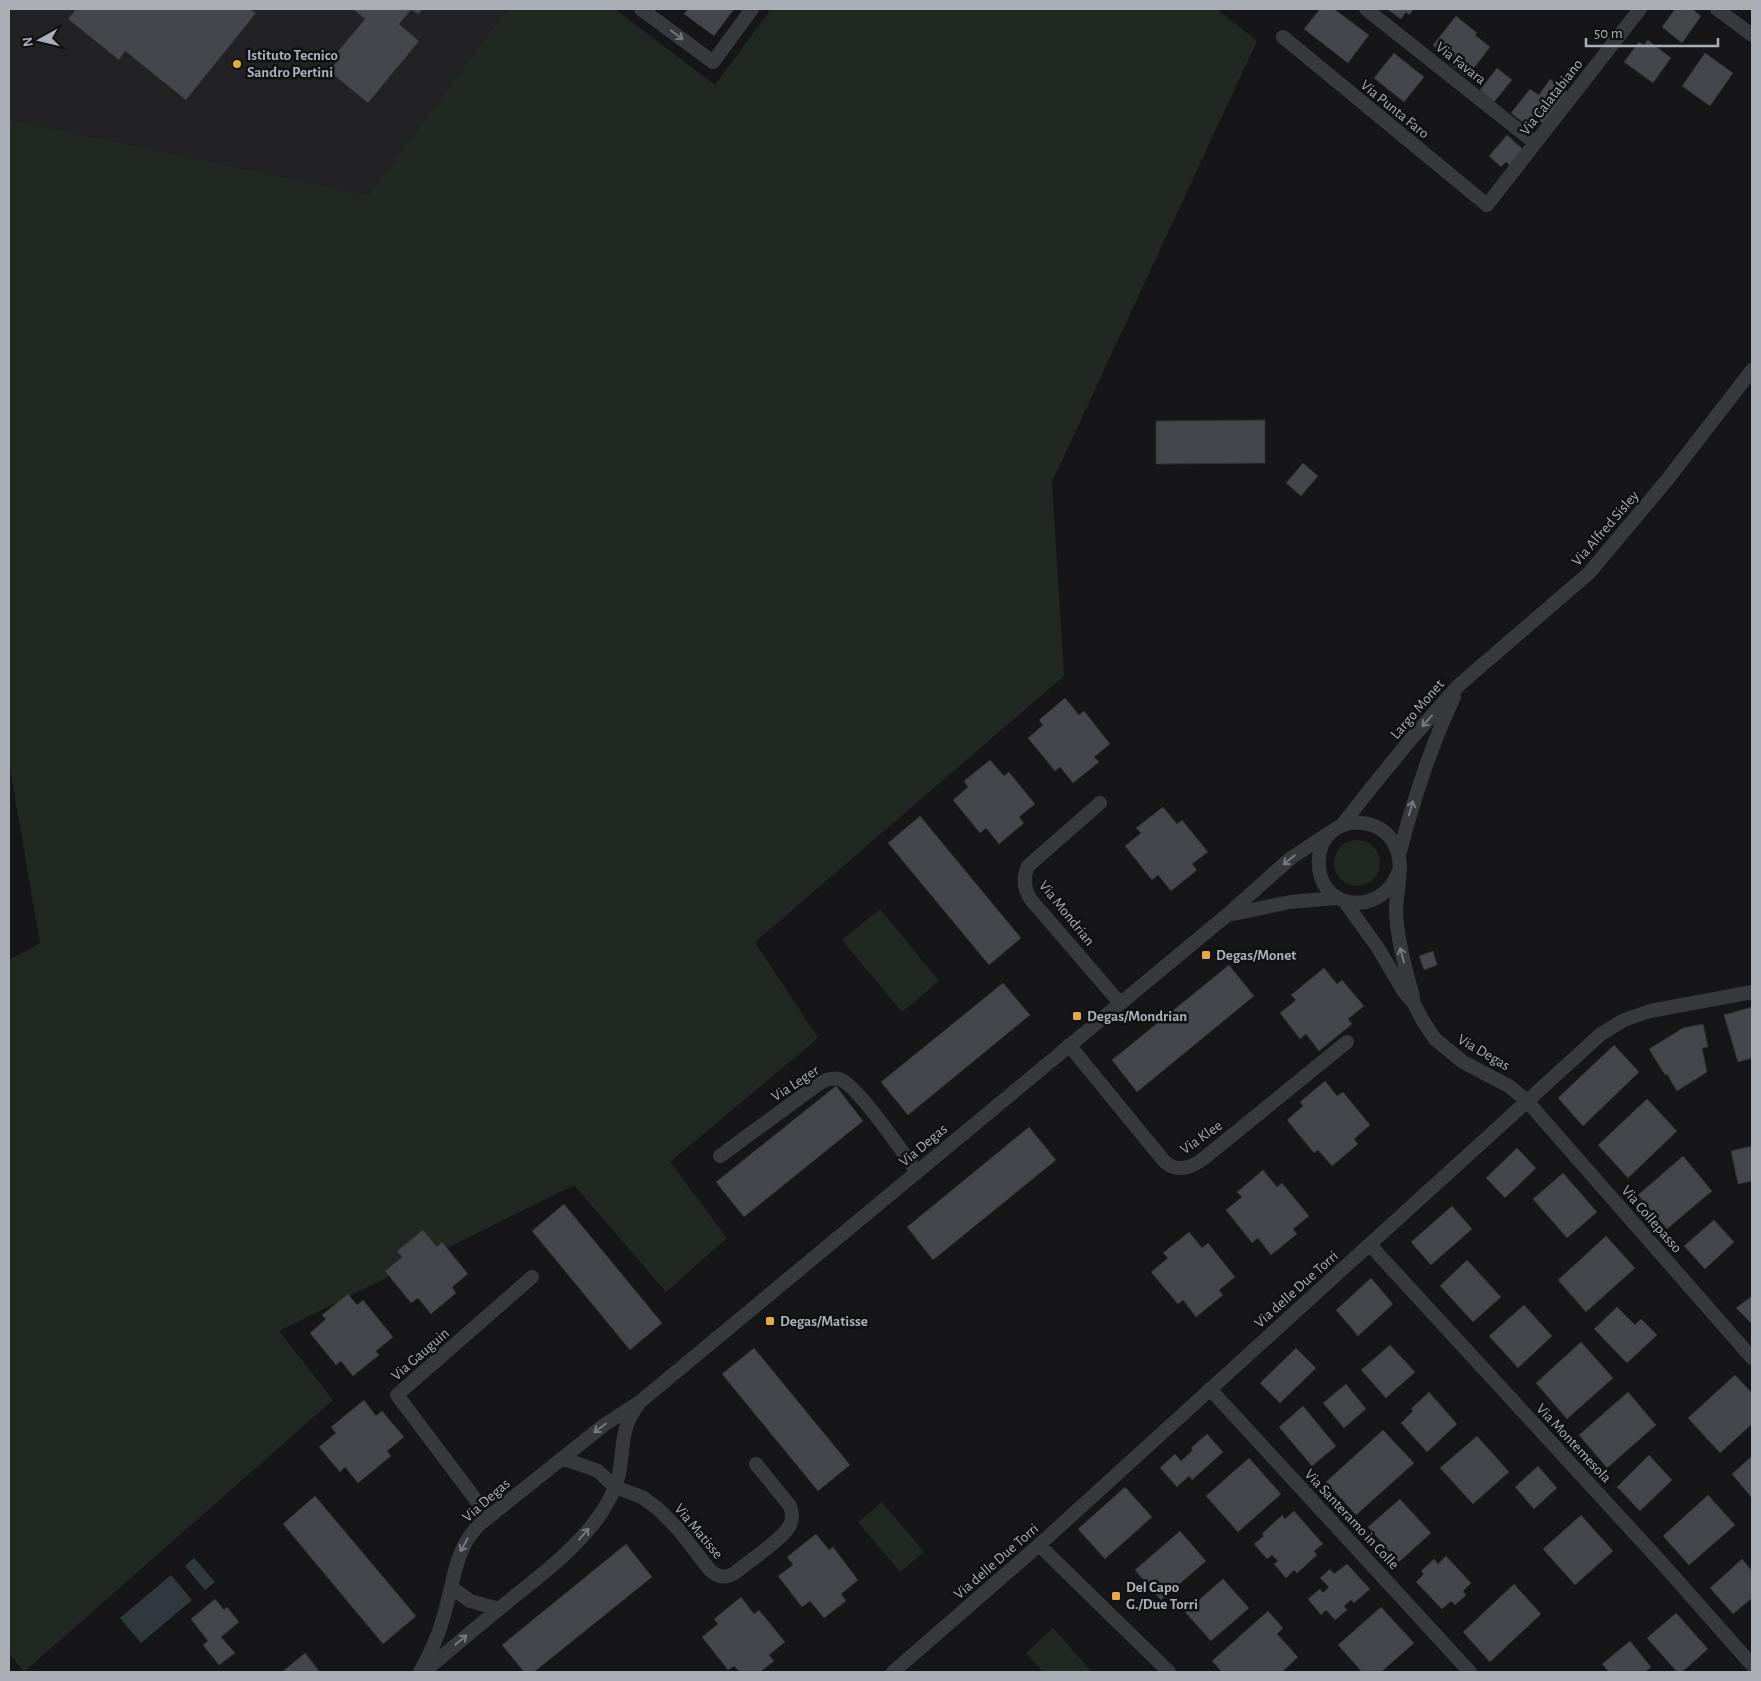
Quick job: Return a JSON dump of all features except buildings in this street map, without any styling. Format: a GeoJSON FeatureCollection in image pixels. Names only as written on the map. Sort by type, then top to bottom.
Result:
{"type":"FeatureCollection","features":[{"type":"Feature","properties":{"kind":"street"},"geometry":{"type":"LineString","coordinates":[[641,9],[713,62],[752,9]]}},
{"type":"Feature","properties":{"kind":"street","name":"Via Favara"},"geometry":{"type":"LineString","coordinates":[[1366,9],[1535,143]]}},
{"type":"Feature","properties":{"kind":"street","name":"Via Calatabiano"},"geometry":{"type":"LineString","coordinates":[[1487,205],[1640,9]]}},
{"type":"Feature","properties":{"kind":"street"},"geometry":{"type":"LineString","coordinates":[[1718,9],[1752,35]]}},
{"type":"Feature","properties":{"kind":"street","name":"Via Punta Faro"},"geometry":{"type":"LineString","coordinates":[[1283,37],[1487,205]]}},
{"type":"Feature","properties":{"kind":"street","name":"Via Alfred Sisley"},"geometry":{"type":"LineString","coordinates":[[1459,685],[1589,573],[1667,480],[1752,370]]}},
{"type":"Feature","properties":{"kind":"street","name":"Largo Monet"},"geometry":{"type":"LineString","coordinates":[[1329,833],[1342,825],[1411,739],[1459,685]]}},
{"type":"Feature","properties":{"kind":"street","name":"Largo Monet"},"geometry":{"type":"LineString","coordinates":[[1413,1002],[1397,928],[1396,909],[1399,855],[1411,806],[1425,766],[1459,685]]}},
{"type":"Feature","properties":{"kind":"street","name":"Via Mondrian"},"geometry":{"type":"LineString","coordinates":[[1100,802],[1028,866],[1024,880],[1032,901],[1120,1003]]}},
{"type":"Feature","properties":{"kind":"street","name":"Largo Monet"},"geometry":{"type":"LineString","coordinates":[[1342,825],[1362,822],[1373,825],[1389,836],[1395,844],[1399,855]]}},
{"type":"Feature","properties":{"kind":"street"},"geometry":{"type":"LineString","coordinates":[[1329,833],[1321,846],[1319,857],[1323,884],[1328,891],[1340,900],[1373,941],[1404,992],[1413,1002]]}},
{"type":"Feature","properties":{"kind":"street","name":"Via Degas"},"geometry":{"type":"LineString","coordinates":[[420,1672],[442,1624],[454,1570],[462,1548],[474,1530],[488,1516],[610,1421],[641,1401],[1227,916],[1283,864],[1329,833]]}},
{"type":"Feature","properties":{"kind":"street"},"geometry":{"type":"LineString","coordinates":[[1340,900],[1363,902],[1378,897],[1390,888],[1398,873]]}},
{"type":"Feature","properties":{"kind":"street","name":"Via Degas"},"geometry":{"type":"LineString","coordinates":[[1227,916],[1290,902],[1340,900]]}},
{"type":"Feature","properties":{"kind":"street","name":"Via delle Due Torri"},"geometry":{"type":"LineString","coordinates":[[893,1672],[1039,1545],[1601,1034],[1624,1020],[1664,1008],[1752,992]]}},
{"type":"Feature","properties":{"kind":"street","name":"Via Degas"},"geometry":{"type":"LineString","coordinates":[[1413,1002],[1427,1027],[1444,1048],[1469,1066],[1515,1090],[1527,1101]]}},
{"type":"Feature","properties":{"kind":"street","name":"Via Klee"},"geometry":{"type":"LineString","coordinates":[[1069,1045],[1164,1161],[1170,1166],[1182,1169],[1194,1165],[1203,1159],[1347,1042]]}},
{"type":"Feature","properties":{"kind":"street","name":"Via Leger"},"geometry":{"type":"LineString","coordinates":[[720,1156],[817,1085],[826,1080],[838,1078],[854,1090],[917,1172]]}},
{"type":"Feature","properties":{"kind":"street","name":"Via Collepasso"},"geometry":{"type":"LineString","coordinates":[[1527,1101],[1752,1358]]}},
{"type":"Feature","properties":{"kind":"street","name":"Via Montemesola"},"geometry":{"type":"LineString","coordinates":[[1370,1245],[1661,1562],[1752,1665]]}},
{"type":"Feature","properties":{"kind":"street","name":"Via Gauguin"},"geometry":{"type":"LineString","coordinates":[[488,1516],[397,1395],[532,1277]]}},
{"type":"Feature","properties":{"kind":"street","name":"Via Santeramo in Colle"},"geometry":{"type":"LineString","coordinates":[[1210,1389],[1470,1672]]}},
{"type":"Feature","properties":{"kind":"street","name":"Via Degas"},"geometry":{"type":"LineString","coordinates":[[424,1672],[554,1565],[603,1511],[619,1474],[622,1444],[626,1428],[632,1412],[641,1401]]}},
{"type":"Feature","properties":{"kind":"street"},"geometry":{"type":"LineString","coordinates":[[562,1458],[598,1471],[615,1487]]}},
{"type":"Feature","properties":{"kind":"street","name":"Via Matisse"},"geometry":{"type":"LineString","coordinates":[[615,1487],[642,1497],[657,1508],[678,1529],[709,1569],[718,1576],[726,1577],[736,1572],[784,1533],[790,1524],[792,1512],[790,1506],[756,1464]]}},
{"type":"Feature","properties":{"kind":"street"},"geometry":{"type":"LineString","coordinates":[[1039,1545],[1169,1672]]}},
{"type":"Feature","properties":{"kind":"street"},"geometry":{"type":"LineString","coordinates":[[451,1587],[470,1601],[499,1609]]}},
{"type":"Feature","properties":{"kind":"shaded area","name":"Istituto Tecnico Sandro Pertini"},"geometry":{"type":"Polygon","coordinates":[[[9,9],[507,9],[368,195],[9,119],[9,9]]]}},
{"type":"Feature","properties":{"kind":"shaded area"},"geometry":{"type":"Polygon","coordinates":[[[507,9],[615,9],[715,85],[771,9],[1217,9],[1257,41],[1052,482],[1064,676],[755,942],[818,1038],[670,1162],[727,1238],[666,1292],[574,1185],[279,1331],[333,1400],[24,1672],[9,1653],[9,960],[40,943],[9,763],[9,119],[368,195],[507,9]]]}},
{"type":"Feature","properties":{"kind":"shaded area"},"geometry":{"type":"Polygon","coordinates":[[[1357,840],[1370,844],[1376,850],[1380,863],[1376,876],[1370,882],[1357,886],[1344,882],[1338,876],[1334,863],[1338,850],[1344,844],[1357,840]]]}},
{"type":"Feature","properties":{"kind":"shaded area"},"geometry":{"type":"Polygon","coordinates":[[[880,909],[939,981],[902,1012],[842,940],[880,909]]]}},
{"type":"Feature","properties":{"kind":"shaded area"},"geometry":{"type":"Polygon","coordinates":[[[882,1502],[924,1552],[900,1572],[858,1522],[882,1502]]]}},
{"type":"Feature","properties":{"kind":"shaded area"},"geometry":{"type":"Polygon","coordinates":[[[194,1558],[215,1582],[205,1590],[185,1566],[194,1558]]]}},
{"type":"Feature","properties":{"kind":"shaded area"},"geometry":{"type":"Polygon","coordinates":[[[171,1575],[192,1600],[141,1643],[120,1618],[171,1575]]]}},
{"type":"Feature","properties":{"kind":"shaded area"},"geometry":{"type":"Polygon","coordinates":[[[1053,1628],[1092,1672],[1043,1672],[1026,1653],[1053,1628]]]}},
{"type":"Feature","properties":{"kind":"place","name":"Istituto Tecnico Sandro Pertini"},"geometry":{"type":"Point","coordinates":[237,64]}},
{"type":"Feature","properties":{"kind":"place","name":"Degas/Monet"},"geometry":{"type":"Point","coordinates":[1206,955]}},
{"type":"Feature","properties":{"kind":"place","name":"Degas/Mondrian"},"geometry":{"type":"Point","coordinates":[1077,1016]}},
{"type":"Feature","properties":{"kind":"place","name":"Degas/Matisse"},"geometry":{"type":"Point","coordinates":[770,1321]}},
{"type":"Feature","properties":{"kind":"place","name":"Del Capo G./Due Torri"},"geometry":{"type":"Point","coordinates":[1116,1596]}}]}
